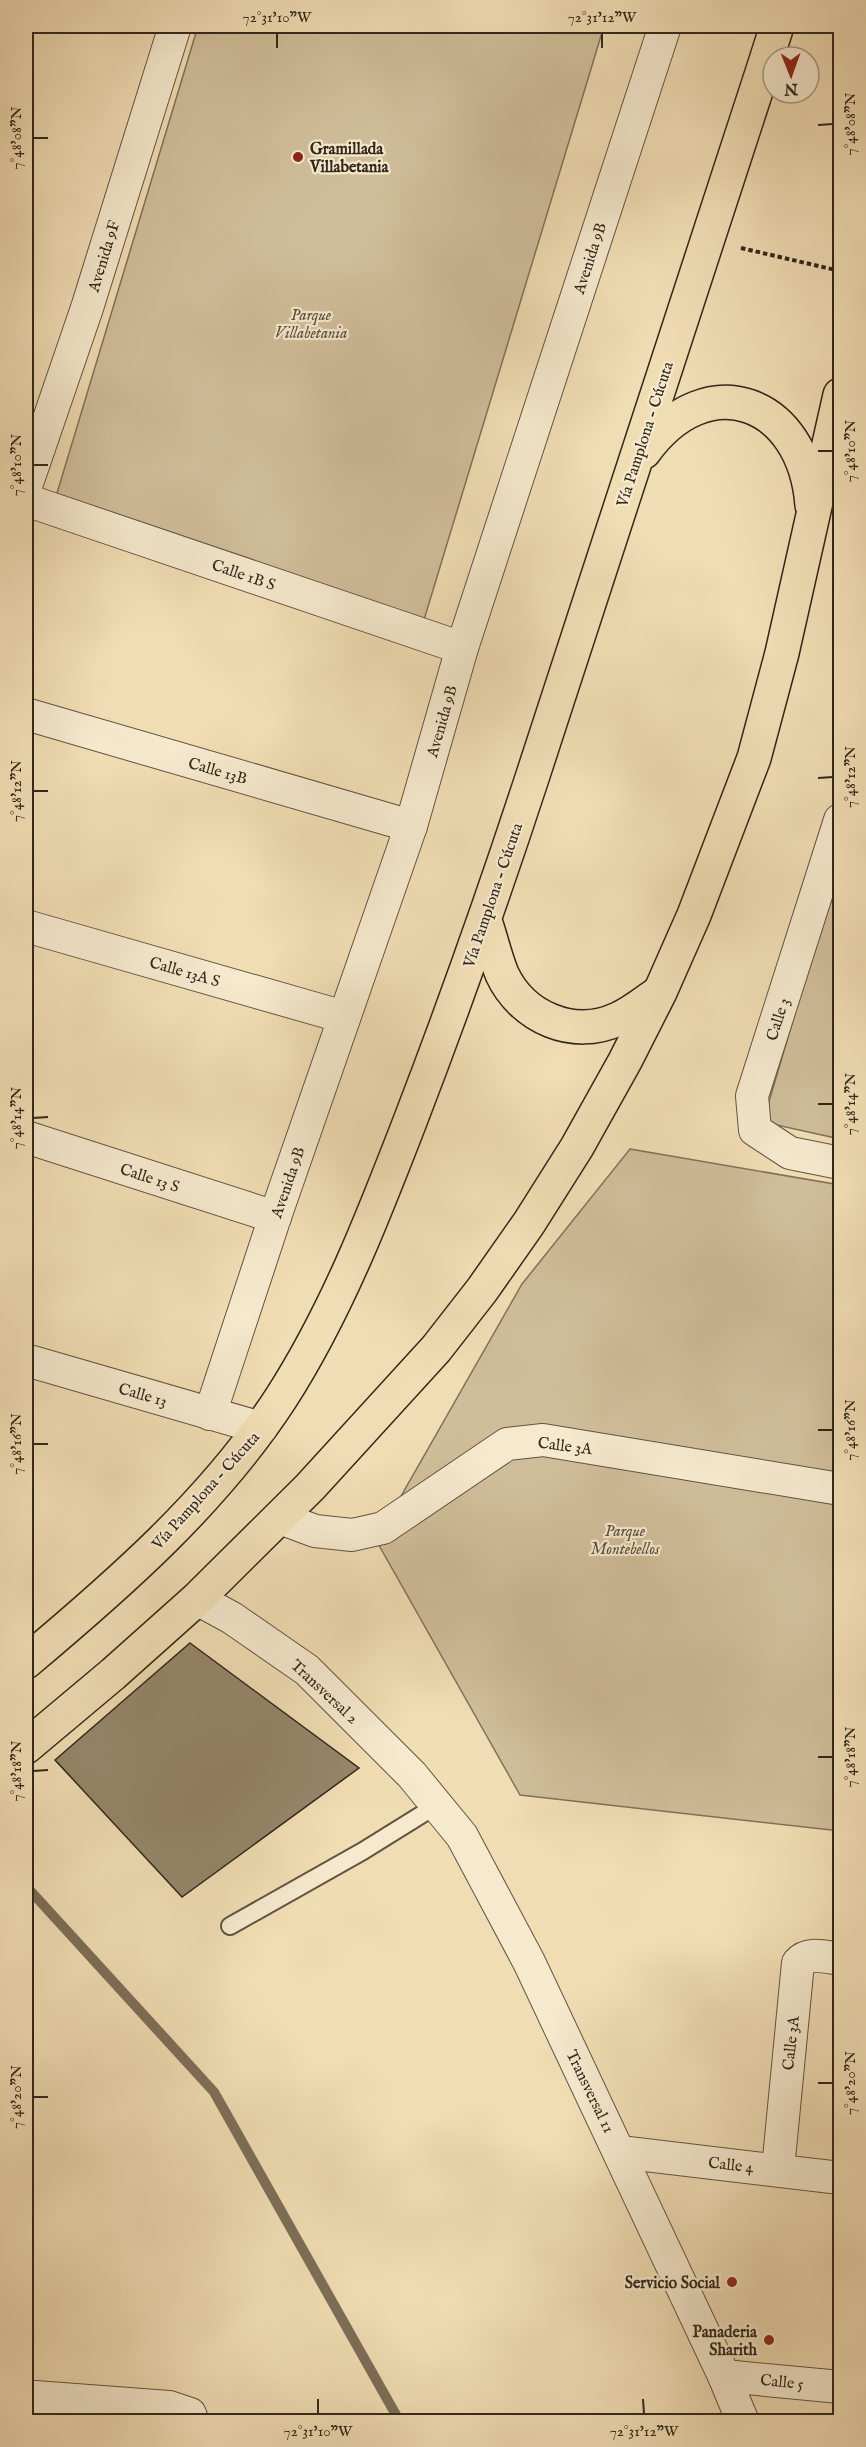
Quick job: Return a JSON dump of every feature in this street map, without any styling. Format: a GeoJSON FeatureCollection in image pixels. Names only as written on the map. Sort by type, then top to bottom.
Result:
{"type":"FeatureCollection","features":[{"type":"Feature","properties":{"kind":"highway","name":"Vía Pamplona - Cúcuta"},"geometry":{"type":"LineString","coordinates":[[26,1662],[110,1590],[161,1541],[261,1428],[313,1345],[376,1209],[485,921],[777,26]]}},
{"type":"Feature","properties":{"kind":"highway"},"geometry":{"type":"LineString","coordinates":[[35,1739],[197,1599],[280,1518],[436,1349],[482,1290],[577,1147],[660,992],[694,915],[754,758],[782,653],[840,395]]}},
{"type":"Feature","properties":{"kind":"highway"},"geometry":{"type":"LineString","coordinates":[[633,469],[661,429],[684,412],[708,404],[723,403],[753,408],[773,418],[791,436],[806,470],[813,521]]}},
{"type":"Feature","properties":{"kind":"highway"},"geometry":{"type":"LineString","coordinates":[[485,921],[497,960],[510,987],[526,1006],[547,1020],[571,1027],[606,1024],[619,1019],[660,992]]}},
{"type":"Feature","properties":{"kind":"street","name":"Avenida 9F"},"geometry":{"type":"LineString","coordinates":[[26,486],[87,308],[175,26]]}},
{"type":"Feature","properties":{"kind":"street","name":"Avenida 9B"},"geometry":{"type":"LineString","coordinates":[[210,1414],[275,1217],[411,826],[462,648],[665,26]]}},
{"type":"Feature","properties":{"kind":"street","name":"Calle 1B S"},"geometry":{"type":"LineString","coordinates":[[26,500],[462,648]]}},
{"type":"Feature","properties":{"kind":"street","name":"Calle 13B"},"geometry":{"type":"LineString","coordinates":[[26,714],[411,826]]}},
{"type":"Feature","properties":{"kind":"street","name":"Calle 3"},"geometry":{"type":"LineString","coordinates":[[840,820],[752,1096],[755,1130],[790,1153],[840,1163]]}},
{"type":"Feature","properties":{"kind":"street","name":"Calle 13A S"},"geometry":{"type":"LineString","coordinates":[[26,926],[344,1017]]}},
{"type":"Feature","properties":{"kind":"street","name":"Calle 13 S"},"geometry":{"type":"LineString","coordinates":[[26,1137],[275,1217]]}},
{"type":"Feature","properties":{"kind":"street","name":"Calle 13"},"geometry":{"type":"LineString","coordinates":[[26,1360],[261,1428]]}},
{"type":"Feature","properties":{"kind":"street","name":"Calle 3A"},"geometry":{"type":"LineString","coordinates":[[280,1518],[315,1531],[352,1535],[383,1528],[507,1444],[543,1440],[840,1489]]}},
{"type":"Feature","properties":{"kind":"street","name":"Transversal 2"},"geometry":{"type":"LineString","coordinates":[[197,1599],[232,1618],[307,1670],[412,1775]]}},
{"type":"Feature","properties":{"kind":"street","name":"Transversal 11"},"geometry":{"type":"LineString","coordinates":[[412,1775],[462,1836],[529,1962],[620,2152],[743,2421]]}},
{"type":"Feature","properties":{"kind":"street","name":"Calle 3A"},"geometry":{"type":"LineString","coordinates":[[778,2169],[798,1963],[803,1957],[812,1956],[840,1959]]}},
{"type":"Feature","properties":{"kind":"street","name":"Calle 4"},"geometry":{"type":"LineString","coordinates":[[620,2152],[840,2178]]}},
{"type":"Feature","properties":{"kind":"street","name":"Calle 5"},"geometry":{"type":"LineString","coordinates":[[724,2376],[840,2387]]}},
{"type":"Feature","properties":{"kind":"street"},"geometry":{"type":"LineString","coordinates":[[35,2397],[170,2407],[190,2414],[193,2421]]}},
{"type":"Feature","properties":{"kind":"lane"},"geometry":{"type":"LineString","coordinates":[[230,1926],[363,1851],[437,1805]]}},
{"type":"Feature","properties":{"kind":"path"},"geometry":{"type":"LineString","coordinates":[[708,240],[840,272]]}},
{"type":"Feature","properties":{"kind":"green space","name":"Parque Villabetania"},"geometry":{"type":"Polygon","coordinates":[[[198,26],[604,26],[420,633],[54,503],[198,26]]]}},
{"type":"Feature","properties":{"kind":"green space"},"geometry":{"type":"Polygon","coordinates":[[[840,861],[840,1139],[763,1122],[840,861]]]}},
{"type":"Feature","properties":{"kind":"green space","name":"Parque Montebellos"},"geometry":{"type":"Polygon","coordinates":[[[630,1149],[840,1185],[840,1831],[520,1795],[376,1540],[522,1284],[630,1149]]]}},
{"type":"Feature","properties":{"kind":"building"},"geometry":{"type":"Polygon","coordinates":[[[190,1643],[359,1768],[182,1897],[55,1760],[190,1643]]]}},
{"type":"Feature","properties":{"kind":"waterway"},"geometry":{"type":"LineString","coordinates":[[26,1886],[214,2092],[400,2422]]}},
{"type":"Feature","properties":{"kind":"place","name":"Gramillada Villabetania"},"geometry":{"type":"Point","coordinates":[298,157]}},
{"type":"Feature","properties":{"kind":"place","name":"Servicio Social"},"geometry":{"type":"Point","coordinates":[732,2282]}},
{"type":"Feature","properties":{"kind":"place","name":"Panaderia Sharith"},"geometry":{"type":"Point","coordinates":[769,2340]}}]}
